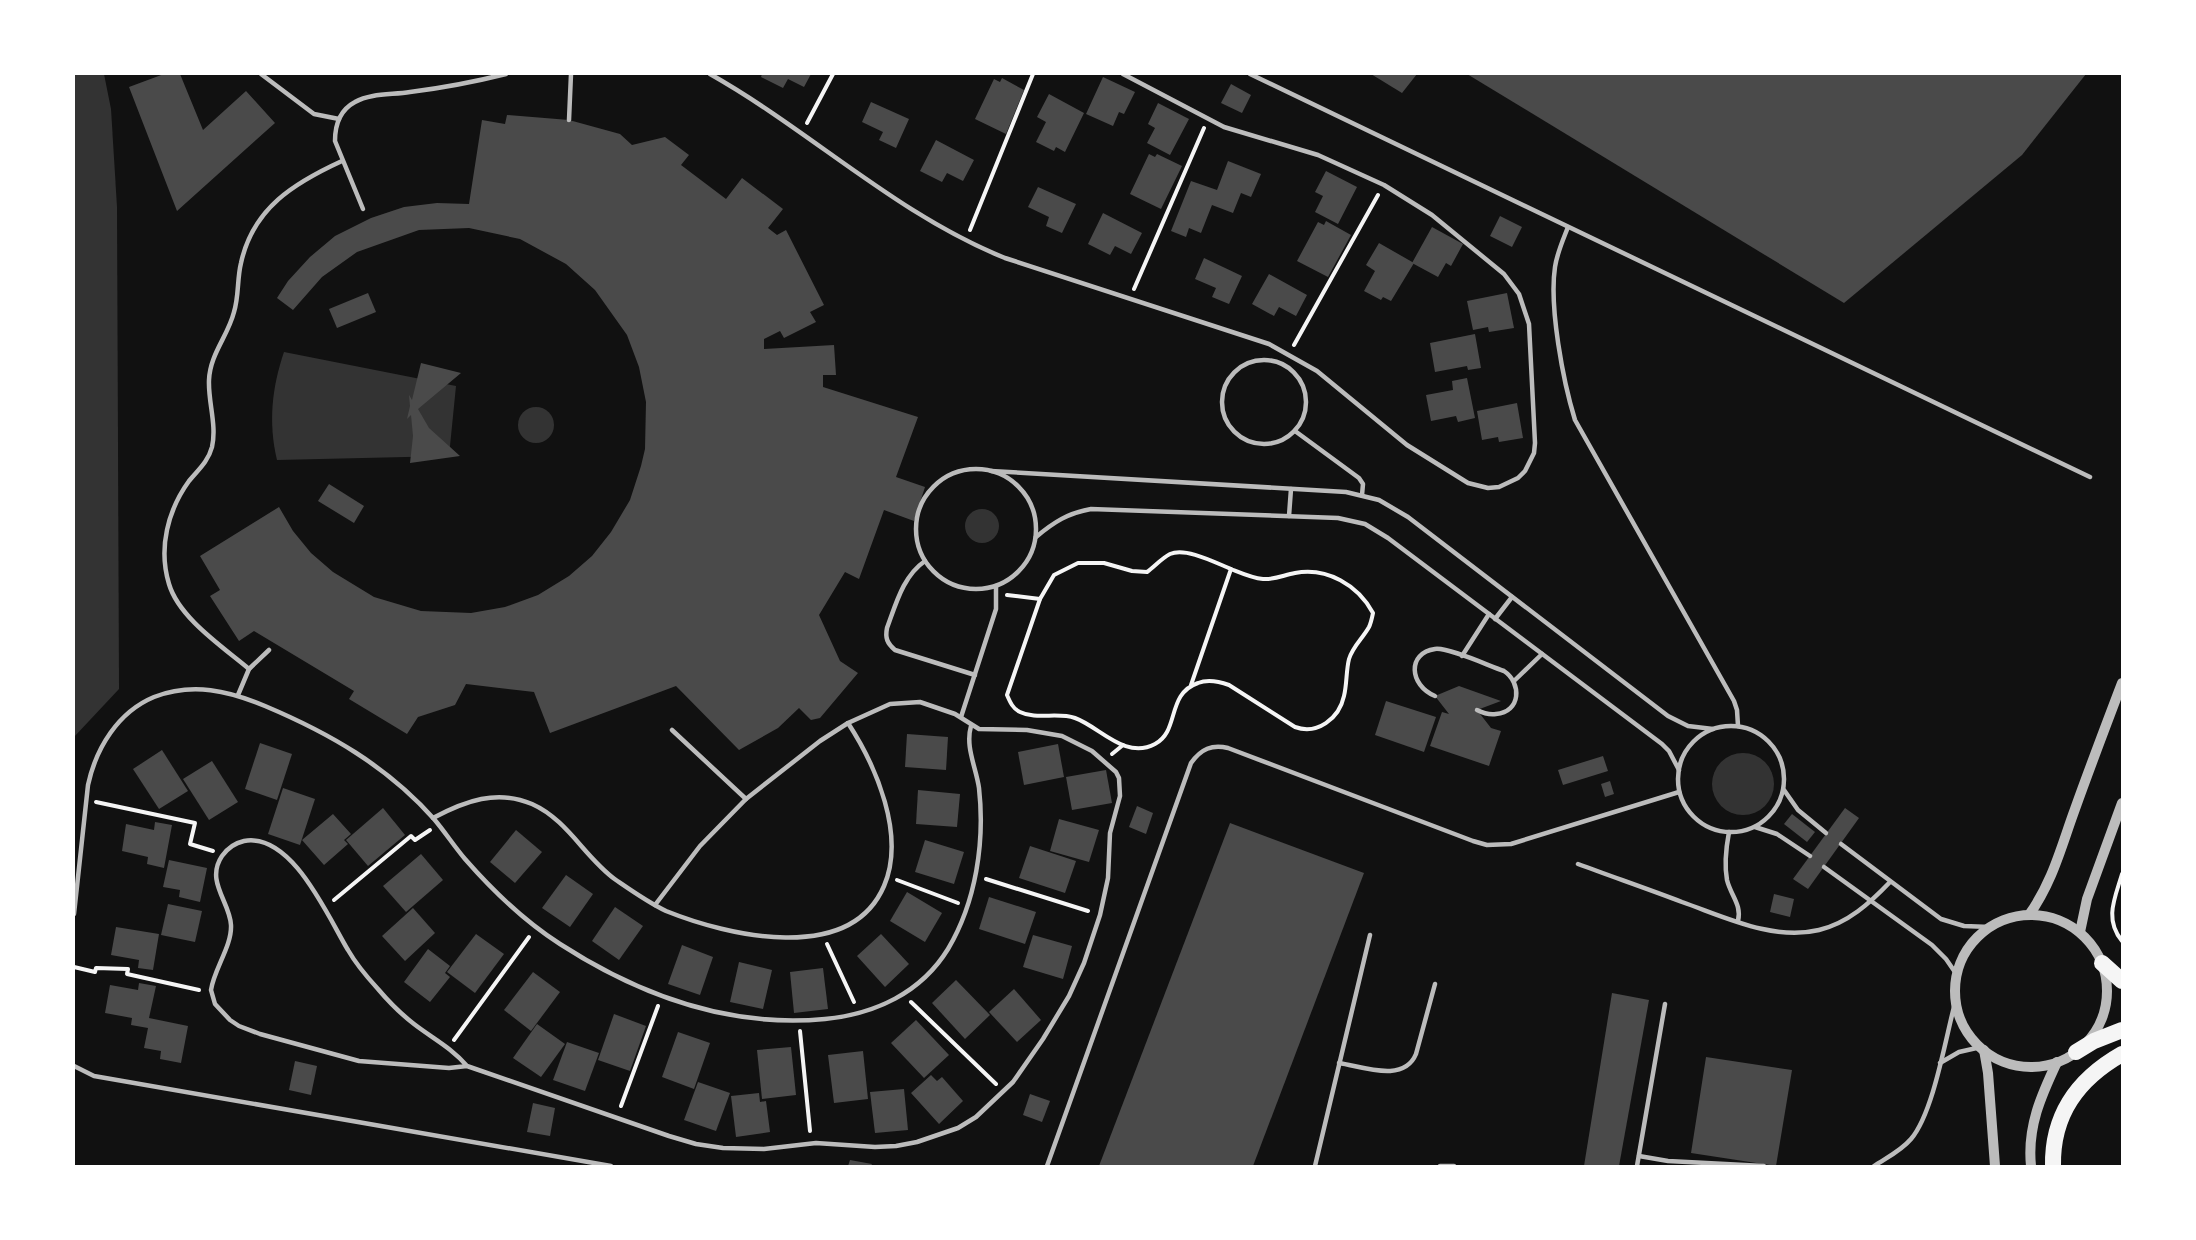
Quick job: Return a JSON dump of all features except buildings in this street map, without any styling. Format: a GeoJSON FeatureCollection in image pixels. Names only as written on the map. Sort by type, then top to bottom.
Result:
{"type":"FeatureCollection","features":[{"type":"Feature","properties":{"kind":"highway"},"geometry":{"type":"LineString","coordinates":[[2102,963],[2122,981]]}},
{"type":"Feature","properties":{"kind":"highway"},"geometry":{"type":"LineString","coordinates":[[2076,1052],[2094,1041],[2122,1030]]}},
{"type":"Feature","properties":{"kind":"highway"},"geometry":{"type":"LineString","coordinates":[[2053,1167],[2053,1152],[2058,1127],[2068,1103],[2083,1082],[2102,1065],[2122,1054]]}},
{"type":"Feature","properties":{"kind":"street"},"geometry":{"type":"LineString","coordinates":[[2029,915],[2043,895],[2054,873],[2074,811],[2122,683]]}},
{"type":"Feature","properties":{"kind":"street"},"geometry":{"type":"LineString","coordinates":[[2080,932],[2087,899],[2122,803]]}},
{"type":"Feature","properties":{"kind":"street"},"geometry":{"type":"LineString","coordinates":[[2029,915],[2056,919],[2080,932],[2093,946],[2102,963],[2108,987],[2105,1012],[2094,1035],[2076,1052],[2057,1062],[2027,1066],[2012,1064],[1983,1048],[1964,1025],[1956,999],[1957,975],[1969,948],[1990,927],[2008,918],[2029,915]]}},
{"type":"Feature","properties":{"kind":"street"},"geometry":{"type":"LineString","coordinates":[[1983,1048],[1988,1073],[1995,1167]]}},
{"type":"Feature","properties":{"kind":"street"},"geometry":{"type":"LineString","coordinates":[[2031,1167],[2030,1139],[2033,1121],[2038,1103],[2057,1062]]}},
{"type":"Feature","properties":{"kind":"lane"},"geometry":{"type":"LineString","coordinates":[[261,74],[314,114],[339,119]]}},
{"type":"Feature","properties":{"kind":"lane"},"geometry":{"type":"LineString","coordinates":[[363,209],[335,141],[335,130],[339,119],[348,107],[369,97],[431,89],[506,74]]}},
{"type":"Feature","properties":{"kind":"lane"},"geometry":{"type":"LineString","coordinates":[[569,120],[572,74]]}},
{"type":"Feature","properties":{"kind":"lane"},"geometry":{"type":"LineString","coordinates":[[710,74],[801,134],[900,204],[965,242],[1005,258],[1269,344],[1290,354],[1339,387],[1367,414],[1407,445],[1468,483],[1488,488],[1499,487],[1518,478],[1530,463],[1535,443],[1530,340],[1525,308],[1519,294],[1493,263],[1432,215],[1384,184],[1318,155],[1240,133],[1208,120],[1123,74]]}},
{"type":"Feature","properties":{"kind":"lane"},"geometry":{"type":"LineString","coordinates":[[1250,74],[2091,477]]}},
{"type":"Feature","properties":{"kind":"lane"},"geometry":{"type":"LineString","coordinates":[[249,669],[200,628],[178,602],[169,586],[165,537],[172,508],[180,494],[202,468],[212,449],[210,368],[235,311],[241,261],[252,233],[261,218],[282,194],[308,177],[342,161]]}},
{"type":"Feature","properties":{"kind":"lane"},"geometry":{"type":"LineString","coordinates":[[1568,227],[1557,255],[1554,297],[1567,390],[1575,420],[1734,701],[1738,726]]}},
{"type":"Feature","properties":{"kind":"lane"},"geometry":{"type":"LineString","coordinates":[[1284,366],[1290,354]]}},
{"type":"Feature","properties":{"kind":"lane"},"geometry":{"type":"LineString","coordinates":[[1258,361],[1271,361],[1284,366],[1298,378],[1306,395],[1306,408],[1302,420],[1295,431],[1285,439],[1272,444],[1259,444],[1246,440],[1235,433],[1222,410],[1222,396],[1226,383],[1245,365],[1258,361]]}},
{"type":"Feature","properties":{"kind":"lane"},"geometry":{"type":"LineString","coordinates":[[1295,431],[1359,478],[1363,484],[1362,495]]}},
{"type":"Feature","properties":{"kind":"lane"},"geometry":{"type":"LineString","coordinates":[[991,471],[1008,477],[1021,488],[1031,503],[1036,520],[1036,537],[1027,562],[1008,581],[983,589],[956,586],[934,572],[925,561],[917,539],[916,527],[919,510],[928,494],[945,477],[956,472],[979,469],[1346,492],[1362,495],[1379,500],[1408,517],[1668,716],[1688,726],[1713,729]]}},
{"type":"Feature","properties":{"kind":"lane"},"geometry":{"type":"LineString","coordinates":[[1289,516],[1291,489]]}},
{"type":"Feature","properties":{"kind":"lane"},"geometry":{"type":"LineString","coordinates":[[1036,537],[1058,519],[1078,511],[1091,509],[1338,518],[1365,524],[1377,530],[1662,744],[1669,751],[1679,770]]}},
{"type":"Feature","properties":{"kind":"lane"},"geometry":{"type":"LineString","coordinates":[[925,561],[907,579],[887,628],[885,636],[888,644],[895,650],[975,675]]}},
{"type":"Feature","properties":{"kind":"lane"},"geometry":{"type":"LineString","coordinates":[[961,717],[996,609],[996,586]]}},
{"type":"Feature","properties":{"kind":"lane"},"geometry":{"type":"LineString","coordinates":[[1495,619],[1512,597]]}},
{"type":"Feature","properties":{"kind":"lane"},"geometry":{"type":"LineString","coordinates":[[1462,656],[1489,614]]}},
{"type":"Feature","properties":{"kind":"lane"},"geometry":{"type":"LineString","coordinates":[[1435,696],[1425,691],[1416,679],[1415,671],[1420,657],[1434,649],[1441,649],[1504,671],[1514,681],[1516,696],[1509,709],[1495,715],[1477,710]]}},
{"type":"Feature","properties":{"kind":"lane"},"geometry":{"type":"LineString","coordinates":[[238,695],[249,669],[269,650]]}},
{"type":"Feature","properties":{"kind":"lane"},"geometry":{"type":"LineString","coordinates":[[1514,681],[1542,654]]}},
{"type":"Feature","properties":{"kind":"lane"},"geometry":{"type":"LineString","coordinates":[[74,914],[91,771],[103,744],[111,732],[134,709],[163,694],[181,690],[210,689],[238,695],[304,723],[349,747],[383,771],[433,818],[482,879],[504,900],[537,927],[585,960],[662,997],[693,1007],[745,1018],[799,1020],[860,1014],[904,994],[922,980],[947,950],[967,907],[975,876],[981,831],[978,784],[969,740],[971,726]]}},
{"type":"Feature","properties":{"kind":"lane"},"geometry":{"type":"LineString","coordinates":[[467,1066],[449,1068],[359,1061],[239,1026],[221,1010],[211,993],[212,982],[231,926],[217,879],[218,864],[223,855],[230,848],[247,841],[264,842],[298,868],[325,908],[349,952],[377,988],[413,1023],[448,1048],[467,1066],[678,1139],[723,1148],[764,1149],[835,1143],[875,1147],[917,1142],[958,1128],[976,1117],[1013,1082],[1043,1039],[1069,996],[1084,963],[1100,915],[1108,878],[1110,833],[1120,796],[1120,785],[1116,772],[1092,751],[1062,736],[1027,730],[987,730],[971,726],[961,717],[920,702],[901,702],[879,708],[848,723],[798,757],[746,799],[700,846],[655,905]]}},
{"type":"Feature","properties":{"kind":"lane"},"geometry":{"type":"LineString","coordinates":[[433,818],[462,803],[485,798],[517,800],[532,804],[559,821],[603,870],[655,905],[692,920],[750,933],[789,937],[823,935],[844,929],[857,921],[878,898],[887,876],[890,855],[890,835],[883,795],[870,760],[848,723]]}},
{"type":"Feature","properties":{"kind":"lane"},"geometry":{"type":"LineString","coordinates":[[1725,726],[1738,726],[1758,734],[1775,748],[1782,761],[1784,790],[1776,808],[1755,827],[1729,832],[1715,830],[1702,824],[1683,803],[1679,792],[1679,770],[1687,749],[1702,735],[1725,726]]}},
{"type":"Feature","properties":{"kind":"lane"},"geometry":{"type":"LineString","coordinates":[[672,730],[746,799]]}},
{"type":"Feature","properties":{"kind":"lane"},"geometry":{"type":"LineString","coordinates":[[1047,1167],[1191,763],[1203,750],[1220,746],[1228,748],[1486,845],[1511,844],[1679,792]]}},
{"type":"Feature","properties":{"kind":"lane"},"geometry":{"type":"LineString","coordinates":[[1784,790],[1798,810],[1826,833]]}},
{"type":"Feature","properties":{"kind":"lane"},"geometry":{"type":"LineString","coordinates":[[1755,827],[1777,834],[1810,856]]}},
{"type":"Feature","properties":{"kind":"lane"},"geometry":{"type":"LineString","coordinates":[[1729,832],[1726,872],[1728,884],[1739,908],[1738,921]]}},
{"type":"Feature","properties":{"kind":"lane"},"geometry":{"type":"LineString","coordinates":[[1841,844],[1941,919],[1964,926],[1990,927]]}},
{"type":"Feature","properties":{"kind":"lane"},"geometry":{"type":"LineString","coordinates":[[1578,864],[1775,932],[1806,933],[1836,925],[1872,901],[1890,882]]}},
{"type":"Feature","properties":{"kind":"lane"},"geometry":{"type":"LineString","coordinates":[[1824,867],[1940,952],[1957,975]]}},
{"type":"Feature","properties":{"kind":"lane"},"geometry":{"type":"LineString","coordinates":[[1315,1167],[1370,935]]}},
{"type":"Feature","properties":{"kind":"lane"},"geometry":{"type":"LineString","coordinates":[[1340,1063],[1387,1071],[1406,1068],[1416,1054],[1435,984]]}},
{"type":"Feature","properties":{"kind":"lane"},"geometry":{"type":"LineString","coordinates":[[1874,1167],[1899,1150],[1916,1132],[1925,1112],[1940,1063],[1956,999]]}},
{"type":"Feature","properties":{"kind":"lane"},"geometry":{"type":"LineString","coordinates":[[1637,1167],[1665,1004]]}},
{"type":"Feature","properties":{"kind":"lane"},"geometry":{"type":"LineString","coordinates":[[1940,1063],[1959,1052],[1983,1048]]}},
{"type":"Feature","properties":{"kind":"lane"},"geometry":{"type":"LineString","coordinates":[[74,1066],[94,1076],[610,1167]]}},
{"type":"Feature","properties":{"kind":"lane"},"geometry":{"type":"LineString","coordinates":[[1639,1156],[1668,1161],[1764,1167]]}},
{"type":"Feature","properties":{"kind":"lane"},"geometry":{"type":"LineString","coordinates":[[1440,1167],[1454,1167]]}},
{"type":"Feature","properties":{"kind":"path"},"geometry":{"type":"LineString","coordinates":[[801,134],[833,74]]}},
{"type":"Feature","properties":{"kind":"path"},"geometry":{"type":"LineString","coordinates":[[965,242],[1033,74]]}},
{"type":"Feature","properties":{"kind":"path"},"geometry":{"type":"LineString","coordinates":[[1131,298],[1208,120]]}},
{"type":"Feature","properties":{"kind":"path"},"geometry":{"type":"LineString","coordinates":[[1290,354],[1384,184]]}},
{"type":"Feature","properties":{"kind":"path"},"geometry":{"type":"LineString","coordinates":[[1180,553],[1197,556],[1231,569],[1264,579],[1311,571],[1341,579],[1368,603],[1373,613],[1368,628],[1349,658],[1344,699],[1328,722],[1318,729],[1306,731],[1295,727],[1217,681],[1201,682],[1182,692],[1164,738],[1154,745],[1141,747],[1123,745],[1074,718],[1032,715],[1020,712],[1011,704],[1007,695],[1040,599],[1054,575],[1078,563],[1104,563],[1132,571],[1147,572],[1170,554],[1180,553]]}},
{"type":"Feature","properties":{"kind":"path"},"geometry":{"type":"LineString","coordinates":[[1191,686],[1231,569]]}},
{"type":"Feature","properties":{"kind":"path"},"geometry":{"type":"LineString","coordinates":[[997,594],[1040,599]]}},
{"type":"Feature","properties":{"kind":"path"},"geometry":{"type":"LineString","coordinates":[[87,800],[195,823],[190,844],[223,855]]}},
{"type":"Feature","properties":{"kind":"path"},"geometry":{"type":"LineString","coordinates":[[325,908],[411,836],[415,840],[438,825]]}},
{"type":"Feature","properties":{"kind":"path"},"geometry":{"type":"LineString","coordinates":[[2122,874],[2111,910],[2112,923],[2122,941]]}},
{"type":"Feature","properties":{"kind":"path"},"geometry":{"type":"LineString","coordinates":[[887,876],[967,907]]}},
{"type":"Feature","properties":{"kind":"path"},"geometry":{"type":"LineString","coordinates":[[975,876],[1100,915]]}},
{"type":"Feature","properties":{"kind":"path"},"geometry":{"type":"LineString","coordinates":[[448,1048],[537,927]]}},
{"type":"Feature","properties":{"kind":"path"},"geometry":{"type":"LineString","coordinates":[[823,935],[860,1014]]}},
{"type":"Feature","properties":{"kind":"path"},"geometry":{"type":"LineString","coordinates":[[74,967],[95,972],[96,968],[128,969],[127,974],[211,993]]}},
{"type":"Feature","properties":{"kind":"path"},"geometry":{"type":"LineString","coordinates":[[904,994],[1003,1091]]}},
{"type":"Feature","properties":{"kind":"path"},"geometry":{"type":"LineString","coordinates":[[617,1118],[662,997]]}},
{"type":"Feature","properties":{"kind":"path"},"geometry":{"type":"LineString","coordinates":[[799,1020],[811,1144]]}},
{"type":"Feature","properties":{"kind":"shaded area"},"geometry":{"type":"Polygon","coordinates":[[[74,74],[104,74],[111,109],[117,207],[119,689],[74,737],[74,74]]]}},
{"type":"Feature","properties":{"kind":"shaded area"},"geometry":{"type":"Polygon","coordinates":[[[284,352],[456,386],[449,456],[277,460],[272,419],[274,392],[284,352]]]}},
{"type":"Feature","properties":{"kind":"shaded area"},"geometry":{"type":"Polygon","coordinates":[[[536,407],[549,412],[554,425],[549,438],[536,443],[523,438],[518,425],[523,412],[536,407]]]}},
{"type":"Feature","properties":{"kind":"shaded area"},"geometry":{"type":"Polygon","coordinates":[[[982,509],[994,514],[999,526],[994,538],[982,543],[970,538],[965,526],[970,514],[982,509]]]}},
{"type":"Feature","properties":{"kind":"shaded area"},"geometry":{"type":"Polygon","coordinates":[[[1743,753],[1765,762],[1774,784],[1765,806],[1743,815],[1721,806],[1712,784],[1721,762],[1743,753]]]}}]}
